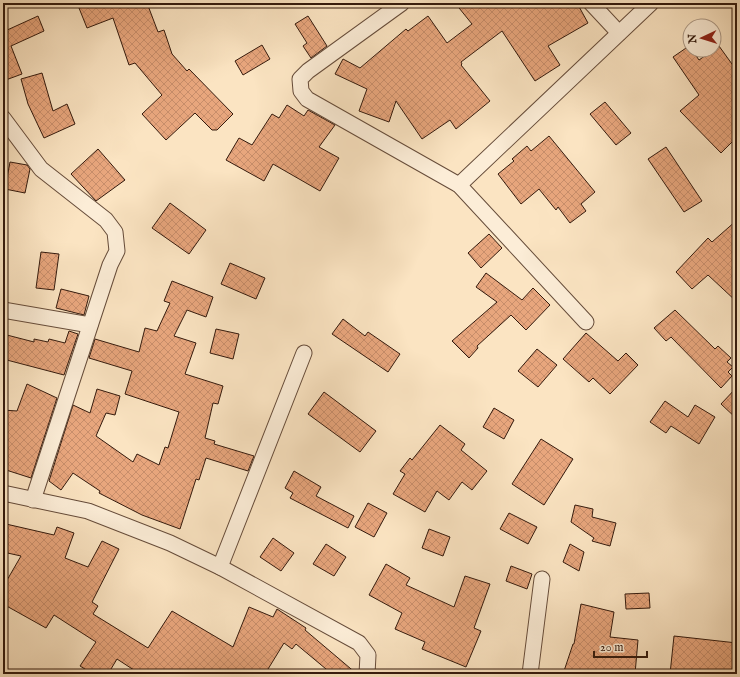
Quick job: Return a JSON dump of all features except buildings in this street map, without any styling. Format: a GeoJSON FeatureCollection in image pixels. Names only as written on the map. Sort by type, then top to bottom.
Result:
{"type":"FeatureCollection","features":[{"type":"Feature","properties":{"kind":"street"},"geometry":{"type":"LineString","coordinates":[[402,3],[308,72],[300,79],[301,91],[307,99],[459,185],[586,322]]}},
{"type":"Feature","properties":{"kind":"street"},"geometry":{"type":"LineString","coordinates":[[592,3],[619,33]]}},
{"type":"Feature","properties":{"kind":"street"},"geometry":{"type":"LineString","coordinates":[[459,185],[651,3]]}},
{"type":"Feature","properties":{"kind":"street"},"geometry":{"type":"LineString","coordinates":[[3,118],[41,169],[106,220],[115,232],[117,251],[110,265],[33,500]]}},
{"type":"Feature","properties":{"kind":"street"},"geometry":{"type":"LineString","coordinates":[[3,310],[90,325]]}},
{"type":"Feature","properties":{"kind":"street"},"geometry":{"type":"LineString","coordinates":[[220,568],[304,353]]}},
{"type":"Feature","properties":{"kind":"street"},"geometry":{"type":"LineString","coordinates":[[3,493],[88,511],[170,543],[220,568],[359,643],[368,655],[367,674]]}},
{"type":"Feature","properties":{"kind":"street"},"geometry":{"type":"LineString","coordinates":[[530,674],[542,579]]}}]}
